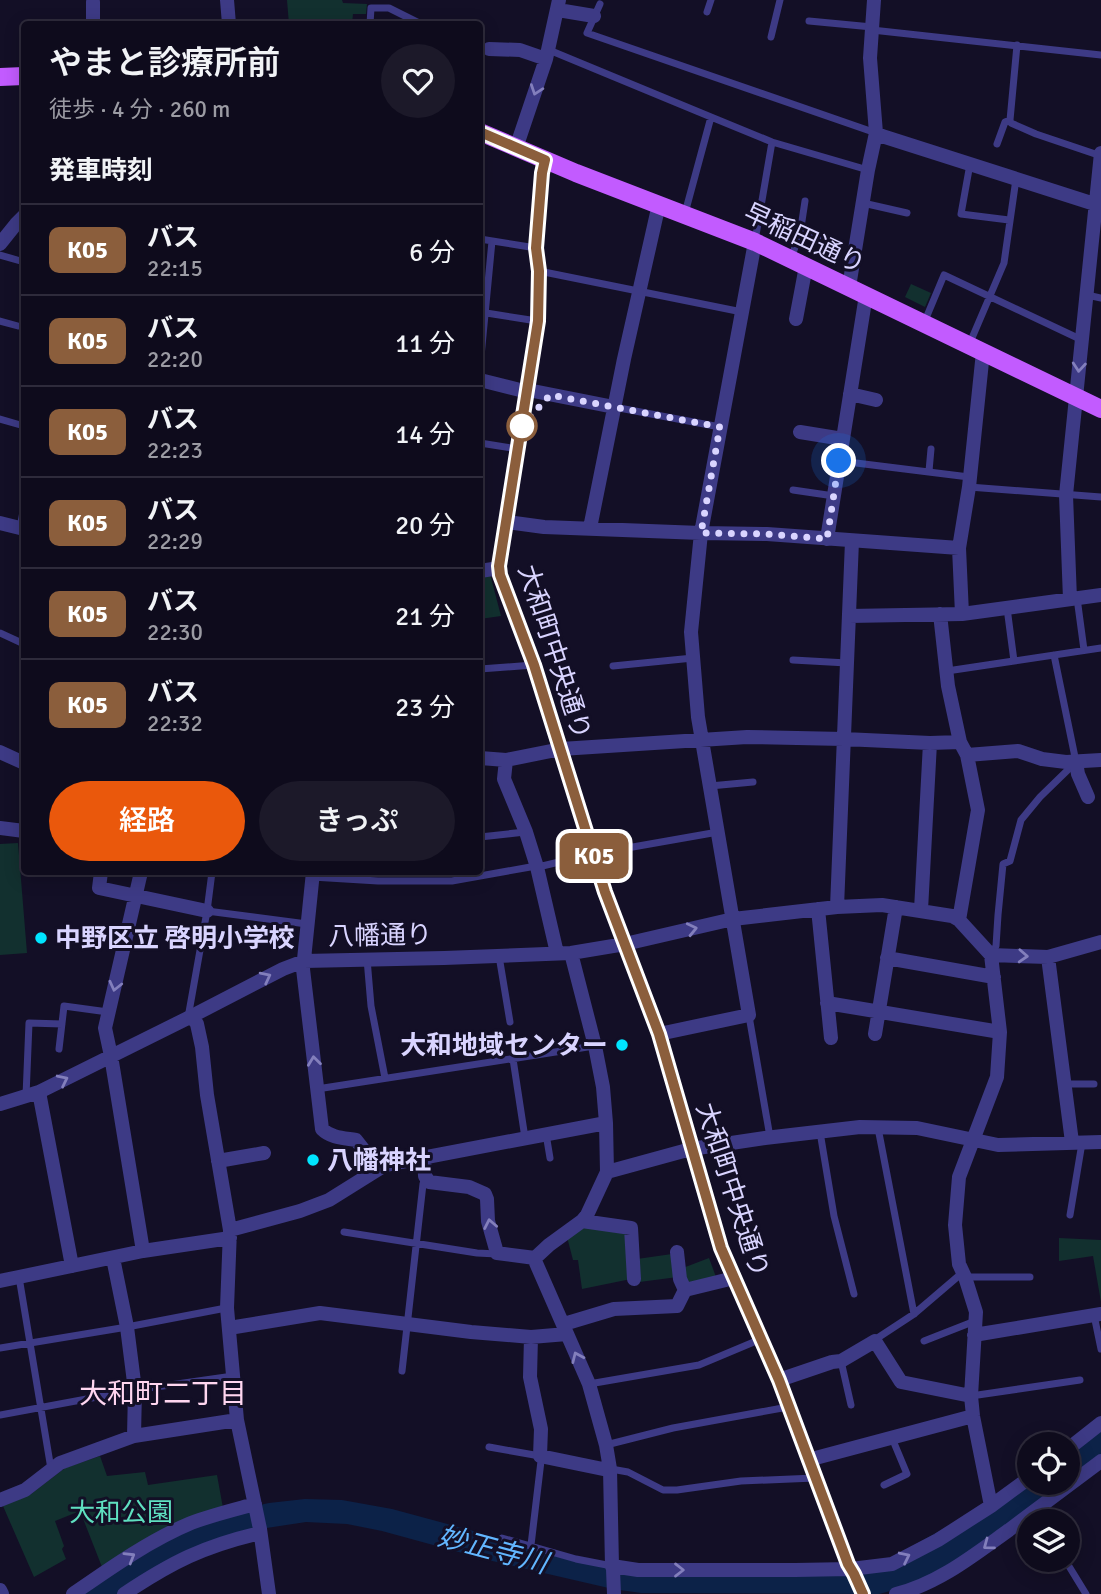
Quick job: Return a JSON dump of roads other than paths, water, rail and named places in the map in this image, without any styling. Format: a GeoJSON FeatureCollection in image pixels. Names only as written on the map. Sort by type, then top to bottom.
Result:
{"type":"FeatureCollection","features":[{"type":"Feature","properties":{"kind":"main road"},"geometry":{"type":"LineString","coordinates":[[0,77],[21,76]]}},
{"type":"Feature","properties":{"kind":"main road","name":"早稲田通り"},"geometry":{"type":"LineString","coordinates":[[483,133],[755,242],[1101,409]]}},
{"type":"Feature","properties":{"kind":"street"},"geometry":{"type":"LineString","coordinates":[[227,0],[229,21]]}},
{"type":"Feature","properties":{"kind":"street"},"geometry":{"type":"LineString","coordinates":[[849,287],[876,133],[870,58],[874,0]]}},
{"type":"Feature","properties":{"kind":"street"},"geometry":{"type":"LineString","coordinates":[[93,2],[93,21]]}},
{"type":"Feature","properties":{"kind":"street"},"geometry":{"type":"LineString","coordinates":[[516,148],[548,55],[558,5],[597,10]]}},
{"type":"Feature","properties":{"kind":"street"},"geometry":{"type":"LineString","coordinates":[[484,47],[548,55]]}},
{"type":"Feature","properties":{"kind":"street"},"geometry":{"type":"LineString","coordinates":[[876,133],[1098,205]]}},
{"type":"Feature","properties":{"kind":"street"},"geometry":{"type":"LineString","coordinates":[[1074,599],[1066,495],[1082,340],[1093,297],[1101,155]]}},
{"type":"Feature","properties":{"kind":"street","name":"大和町中央通り"},"geometry":{"type":"LineString","coordinates":[[545,160],[536,248],[539,271],[538,321],[500,575],[534,665],[605,892],[659,1034],[721,1248],[779,1380],[815,1478],[863,1594]]}},
{"type":"Feature","properties":{"kind":"street"},"geometry":{"type":"LineString","coordinates":[[590,528],[659,204]]}},
{"type":"Feature","properties":{"kind":"street"},"geometry":{"type":"LineString","coordinates":[[0,244],[21,219]]}},
{"type":"Feature","properties":{"kind":"street"},"geometry":{"type":"LineString","coordinates":[[659,1034],[749,1015],[698,717],[691,632],[701,533],[755,242]]}},
{"type":"Feature","properties":{"kind":"street"},"geometry":{"type":"LineString","coordinates":[[796,319],[799,263]]}},
{"type":"Feature","properties":{"kind":"street"},"geometry":{"type":"LineString","coordinates":[[827,539],[866,295]]}},
{"type":"Feature","properties":{"kind":"street"},"geometry":{"type":"LineString","coordinates":[[962,614],[959,548],[969,482],[976,349]]}},
{"type":"Feature","properties":{"kind":"street"},"geometry":{"type":"LineString","coordinates":[[483,381],[614,407]]}},
{"type":"Feature","properties":{"kind":"street"},"geometry":{"type":"LineString","coordinates":[[850,394],[876,400]]}},
{"type":"Feature","properties":{"kind":"street"},"geometry":{"type":"LineString","coordinates":[[800,432],[843,439]]}},
{"type":"Feature","properties":{"kind":"street"},"geometry":{"type":"LineString","coordinates":[[507,522],[544,527],[767,534],[959,548]]}},
{"type":"Feature","properties":{"kind":"street"},"geometry":{"type":"LineString","coordinates":[[0,523],[21,528]]}},
{"type":"Feature","properties":{"kind":"street"},"geometry":{"type":"LineString","coordinates":[[837,907],[852,541]]}},
{"type":"Feature","properties":{"kind":"street"},"geometry":{"type":"LineString","coordinates":[[483,571],[499,568]]}},
{"type":"Feature","properties":{"kind":"street"},"geometry":{"type":"LineString","coordinates":[[849,616],[962,614],[1101,595]]}},
{"type":"Feature","properties":{"kind":"street"},"geometry":{"type":"LineString","coordinates":[[940,614],[948,686],[978,810],[959,920],[991,955],[1000,1032],[997,1077],[959,1177],[955,1225],[959,1264],[976,1312],[971,1396],[990,1506]]}},
{"type":"Feature","properties":{"kind":"street"},"geometry":{"type":"LineString","coordinates":[[483,758],[506,760],[561,749],[747,737],[844,738],[930,743],[963,749],[1018,751],[1042,759],[1076,762],[1101,760]]}},
{"type":"Feature","properties":{"kind":"street"},"geometry":{"type":"LineString","coordinates":[[921,911],[930,743]]}},
{"type":"Feature","properties":{"kind":"street"},"geometry":{"type":"LineString","coordinates":[[0,752],[21,762]]}},
{"type":"Feature","properties":{"kind":"street"},"geometry":{"type":"LineString","coordinates":[[506,760],[504,779],[526,832],[595,1046],[603,1087],[606,1123],[607,1172],[587,1215],[535,1258]]}},
{"type":"Feature","properties":{"kind":"street"},"geometry":{"type":"LineString","coordinates":[[1076,762],[1088,797]]}},
{"type":"Feature","properties":{"kind":"street"},"geometry":{"type":"LineString","coordinates":[[0,828],[21,831]]}},
{"type":"Feature","properties":{"kind":"street"},"geometry":{"type":"LineString","coordinates":[[101,875],[99,888],[207,911]]}},
{"type":"Feature","properties":{"kind":"street"},"geometry":{"type":"LineString","coordinates":[[140,875],[105,1028],[143,1251]]}},
{"type":"Feature","properties":{"kind":"street"},"geometry":{"type":"LineString","coordinates":[[313,875],[303,969],[322,1129],[326,1134],[335,1137],[356,1140],[378,1168]]}},
{"type":"Feature","properties":{"kind":"street","name":"八幡通り"},"geometry":{"type":"LineString","coordinates":[[0,1104],[32,1094],[304,961],[564,953],[625,944],[733,919],[837,907],[882,905],[953,916],[959,920]]}},
{"type":"Feature","properties":{"kind":"street"},"geometry":{"type":"LineString","coordinates":[[875,1034],[896,907]]}},
{"type":"Feature","properties":{"kind":"street"},"geometry":{"type":"LineString","coordinates":[[818,909],[831,1038]]}},
{"type":"Feature","properties":{"kind":"street"},"geometry":{"type":"LineString","coordinates":[[991,955],[1048,957],[1101,942]]}},
{"type":"Feature","properties":{"kind":"street"},"geometry":{"type":"LineString","coordinates":[[1048,957],[1065,1084],[1077,1142]]}},
{"type":"Feature","properties":{"kind":"street"},"geometry":{"type":"LineString","coordinates":[[887,958],[994,977]]}},
{"type":"Feature","properties":{"kind":"street"},"geometry":{"type":"LineString","coordinates":[[827,1003],[1000,1032]]}},
{"type":"Feature","properties":{"kind":"street"},"geometry":{"type":"LineString","coordinates":[[192,1016],[197,1024],[202,1047],[206,1095],[230,1234],[227,1308],[237,1420],[260,1531],[269,1594]]}},
{"type":"Feature","properties":{"kind":"street"},"geometry":{"type":"LineString","coordinates":[[32,1094],[72,1266]]}},
{"type":"Feature","properties":{"kind":"street"},"geometry":{"type":"LineString","coordinates":[[0,1278],[19,1277],[230,1234],[329,1200],[384,1164],[606,1123]]}},
{"type":"Feature","properties":{"kind":"street"},"geometry":{"type":"LineString","coordinates":[[607,1172],[691,1149],[860,1127],[917,1128],[998,1145],[1101,1142]]}},
{"type":"Feature","properties":{"kind":"street"},"geometry":{"type":"LineString","coordinates":[[218,1161],[264,1153]]}},
{"type":"Feature","properties":{"kind":"street"},"geometry":{"type":"LineString","coordinates":[[424,1157],[425,1176],[429,1182],[469,1187],[485,1194],[488,1221],[497,1253],[535,1258]]}},
{"type":"Feature","properties":{"kind":"street"},"geometry":{"type":"LineString","coordinates":[[582,1221],[631,1228],[634,1279]]}},
{"type":"Feature","properties":{"kind":"street"},"geometry":{"type":"LineString","coordinates":[[677,1252],[680,1279],[685,1290]]}},
{"type":"Feature","properties":{"kind":"street"},"geometry":{"type":"LineString","coordinates":[[113,1258],[127,1327],[135,1390],[134,1436]]}},
{"type":"Feature","properties":{"kind":"street"},"geometry":{"type":"LineString","coordinates":[[535,1258],[589,1384],[606,1445],[610,1469],[615,1593]]}},
{"type":"Feature","properties":{"kind":"street"},"geometry":{"type":"LineString","coordinates":[[229,1328],[316,1313],[531,1337],[565,1329],[614,1309],[677,1306],[685,1290],[734,1278]]}},
{"type":"Feature","properties":{"kind":"street"},"geometry":{"type":"LineString","coordinates":[[974,1328],[1098,1315]]}},
{"type":"Feature","properties":{"kind":"street"},"geometry":{"type":"LineString","coordinates":[[531,1337],[530,1377],[541,1429],[540,1456],[610,1469]]}},
{"type":"Feature","properties":{"kind":"street"},"geometry":{"type":"LineString","coordinates":[[779,1380],[841,1361],[875,1341],[901,1382],[971,1396]]}},
{"type":"Feature","properties":{"kind":"street"},"geometry":{"type":"LineString","coordinates":[[808,1460],[973,1416]]}},
{"type":"Feature","properties":{"kind":"street"},"geometry":{"type":"LineString","coordinates":[[0,1500],[25,1490],[60,1462],[134,1436],[237,1420]]}},
{"type":"Feature","properties":{"kind":"street"},"geometry":{"type":"LineString","coordinates":[[1080,1440],[1101,1423]]}},
{"type":"Feature","properties":{"kind":"street"},"geometry":{"type":"LineString","coordinates":[[895,1594],[913,1590],[972,1557],[1101,1461]]}},
{"type":"Feature","properties":{"kind":"street"},"geometry":{"type":"LineString","coordinates":[[612,1567],[638,1570],[853,1571],[891,1564],[938,1540],[1017,1487]]}},
{"type":"Feature","properties":{"kind":"street"},"geometry":{"type":"LineString","coordinates":[[73,1594],[167,1534],[208,1517],[255,1505]]}},
{"type":"Feature","properties":{"kind":"street"},"geometry":{"type":"LineString","coordinates":[[124,1594],[185,1557],[260,1531]]}},
{"type":"Feature","properties":{"kind":"lane"},"geometry":{"type":"LineString","coordinates":[[707,12],[711,0]]}},
{"type":"Feature","properties":{"kind":"lane"},"geometry":{"type":"LineString","coordinates":[[771,37],[780,0]]}},
{"type":"Feature","properties":{"kind":"lane"},"geometry":{"type":"LineString","coordinates":[[370,21],[371,8],[389,8],[415,21]]}},
{"type":"Feature","properties":{"kind":"lane"},"geometry":{"type":"LineString","coordinates":[[597,10],[587,33],[876,133]]}},
{"type":"Feature","properties":{"kind":"lane"},"geometry":{"type":"LineString","coordinates":[[809,21],[1101,55]]}},
{"type":"Feature","properties":{"kind":"lane"},"geometry":{"type":"LineString","coordinates":[[1017,46],[1011,123],[1101,155]]}},
{"type":"Feature","properties":{"kind":"lane"},"geometry":{"type":"LineString","coordinates":[[548,55],[772,142],[868,170]]}},
{"type":"Feature","properties":{"kind":"lane"},"geometry":{"type":"LineString","coordinates":[[685,214],[711,117]]}},
{"type":"Feature","properties":{"kind":"lane"},"geometry":{"type":"LineString","coordinates":[[998,144],[1005,122],[1010,120]]}},
{"type":"Feature","properties":{"kind":"lane"},"geometry":{"type":"LineString","coordinates":[[755,242],[772,142]]}},
{"type":"Feature","properties":{"kind":"lane"},"geometry":{"type":"LineString","coordinates":[[970,164],[961,214],[1009,220]]}},
{"type":"Feature","properties":{"kind":"lane"},"geometry":{"type":"LineString","coordinates":[[976,349],[989,297],[1004,263],[1016,179]]}},
{"type":"Feature","properties":{"kind":"lane"},"geometry":{"type":"LineString","coordinates":[[799,263],[800,230],[805,201]]}},
{"type":"Feature","properties":{"kind":"lane"},"geometry":{"type":"LineString","coordinates":[[862,203],[907,213]]}},
{"type":"Feature","properties":{"kind":"lane"},"geometry":{"type":"LineString","coordinates":[[800,230],[818,237]]}},
{"type":"Feature","properties":{"kind":"lane"},"geometry":{"type":"LineString","coordinates":[[483,240],[536,248]]}},
{"type":"Feature","properties":{"kind":"lane"},"geometry":{"type":"LineString","coordinates":[[483,305],[492,241]]}},
{"type":"Feature","properties":{"kind":"lane"},"geometry":{"type":"LineString","coordinates":[[0,255],[21,261]]}},
{"type":"Feature","properties":{"kind":"lane"},"geometry":{"type":"LineString","coordinates":[[539,271],[742,312]]}},
{"type":"Feature","properties":{"kind":"lane"},"geometry":{"type":"LineString","coordinates":[[924,323],[944,275],[1082,340]]}},
{"type":"Feature","properties":{"kind":"lane"},"geometry":{"type":"LineString","coordinates":[[483,312],[538,321]]}},
{"type":"Feature","properties":{"kind":"lane"},"geometry":{"type":"LineString","coordinates":[[0,321],[18,326]]}},
{"type":"Feature","properties":{"kind":"lane"},"geometry":{"type":"LineString","coordinates":[[614,407],[720,427]]}},
{"type":"Feature","properties":{"kind":"lane"},"geometry":{"type":"LineString","coordinates":[[0,419],[21,425]]}},
{"type":"Feature","properties":{"kind":"lane"},"geometry":{"type":"LineString","coordinates":[[483,443],[519,449]]}},
{"type":"Feature","properties":{"kind":"lane"},"geometry":{"type":"LineString","coordinates":[[929,471],[931,449]]}},
{"type":"Feature","properties":{"kind":"lane"},"geometry":{"type":"LineString","coordinates":[[839,461],[929,471],[969,482],[1101,497]]}},
{"type":"Feature","properties":{"kind":"lane"},"geometry":{"type":"LineString","coordinates":[[793,490],[834,496]]}},
{"type":"Feature","properties":{"kind":"lane"},"geometry":{"type":"LineString","coordinates":[[1074,599],[1084,650]]}},
{"type":"Feature","properties":{"kind":"lane"},"geometry":{"type":"LineString","coordinates":[[1007,608],[1014,661]]}},
{"type":"Feature","properties":{"kind":"lane"},"geometry":{"type":"LineString","coordinates":[[0,633],[21,643]]}},
{"type":"Feature","properties":{"kind":"lane"},"geometry":{"type":"LineString","coordinates":[[947,671],[1101,648]]}},
{"type":"Feature","properties":{"kind":"lane"},"geometry":{"type":"LineString","coordinates":[[991,955],[996,946],[1003,864],[1010,861],[1021,820],[1027,810],[1076,762],[1054,654]]}},
{"type":"Feature","properties":{"kind":"lane"},"geometry":{"type":"LineString","coordinates":[[613,666],[693,658]]}},
{"type":"Feature","properties":{"kind":"lane"},"geometry":{"type":"LineString","coordinates":[[793,660],[847,663]]}},
{"type":"Feature","properties":{"kind":"lane"},"geometry":{"type":"LineString","coordinates":[[483,669],[534,665]]}},
{"type":"Feature","properties":{"kind":"lane"},"geometry":{"type":"LineString","coordinates":[[710,786],[753,782]]}},
{"type":"Feature","properties":{"kind":"lane"},"geometry":{"type":"LineString","coordinates":[[483,837],[526,832]]}},
{"type":"Feature","properties":{"kind":"lane"},"geometry":{"type":"LineString","coordinates":[[322,875],[378,881],[452,881],[718,832]]}},
{"type":"Feature","properties":{"kind":"lane"},"geometry":{"type":"LineString","coordinates":[[192,1016],[189,1012],[212,875]]}},
{"type":"Feature","properties":{"kind":"lane"},"geometry":{"type":"LineString","coordinates":[[207,911],[308,924]]}},
{"type":"Feature","properties":{"kind":"lane"},"geometry":{"type":"LineString","coordinates":[[499,955],[510,1023]]}},
{"type":"Feature","properties":{"kind":"lane"},"geometry":{"type":"LineString","coordinates":[[367,959],[371,1006],[385,1078]]}},
{"type":"Feature","properties":{"kind":"lane"},"geometry":{"type":"LineString","coordinates":[[59,1049],[64,1006],[109,1012]]}},
{"type":"Feature","properties":{"kind":"lane"},"geometry":{"type":"LineString","coordinates":[[749,1015],[769,1137]]}},
{"type":"Feature","properties":{"kind":"lane"},"geometry":{"type":"LineString","coordinates":[[32,1094],[30,1023],[62,1024]]}},
{"type":"Feature","properties":{"kind":"lane"},"geometry":{"type":"LineString","coordinates":[[317,1088],[595,1046]]}},
{"type":"Feature","properties":{"kind":"lane"},"geometry":{"type":"LineString","coordinates":[[513,1059],[525,1138]]}},
{"type":"Feature","properties":{"kind":"lane"},"geometry":{"type":"LineString","coordinates":[[1065,1084],[1094,1084]]}},
{"type":"Feature","properties":{"kind":"lane"},"geometry":{"type":"LineString","coordinates":[[878,1127],[914,1314]]}},
{"type":"Feature","properties":{"kind":"lane"},"geometry":{"type":"LineString","coordinates":[[820,1131],[834,1216],[854,1294]]}},
{"type":"Feature","properties":{"kind":"lane"},"geometry":{"type":"LineString","coordinates":[[546,1134],[550,1158]]}},
{"type":"Feature","properties":{"kind":"lane"},"geometry":{"type":"LineString","coordinates":[[1070,1215],[1077,1142]]}},
{"type":"Feature","properties":{"kind":"lane"},"geometry":{"type":"LineString","coordinates":[[402,1371],[425,1176]]}},
{"type":"Feature","properties":{"kind":"lane"},"geometry":{"type":"LineString","coordinates":[[344,1232],[477,1253],[497,1253]]}},
{"type":"Feature","properties":{"kind":"lane"},"geometry":{"type":"LineString","coordinates":[[875,1341],[964,1275],[1030,1277]]}},
{"type":"Feature","properties":{"kind":"lane"},"geometry":{"type":"LineString","coordinates":[[19,1277],[51,1469]]}},
{"type":"Feature","properties":{"kind":"lane"},"geometry":{"type":"LineString","coordinates":[[0,1348],[227,1308]]}},
{"type":"Feature","properties":{"kind":"lane"},"geometry":{"type":"LineString","coordinates":[[1098,1315],[1101,1349]]}},
{"type":"Feature","properties":{"kind":"lane"},"geometry":{"type":"LineString","coordinates":[[924,1341],[974,1328]]}},
{"type":"Feature","properties":{"kind":"lane"},"geometry":{"type":"LineString","coordinates":[[589,1384],[699,1365],[761,1339]]}},
{"type":"Feature","properties":{"kind":"lane"},"geometry":{"type":"LineString","coordinates":[[841,1361],[851,1405]]}},
{"type":"Feature","properties":{"kind":"lane"},"geometry":{"type":"LineString","coordinates":[[0,1415],[135,1390],[233,1376]]}},
{"type":"Feature","properties":{"kind":"lane"},"geometry":{"type":"LineString","coordinates":[[971,1396],[1080,1380]]}},
{"type":"Feature","properties":{"kind":"lane"},"geometry":{"type":"LineString","coordinates":[[606,1445],[673,1428],[788,1407]]}},
{"type":"Feature","properties":{"kind":"lane"},"geometry":{"type":"LineString","coordinates":[[884,1485],[907,1474],[892,1438]]}},
{"type":"Feature","properties":{"kind":"lane"},"geometry":{"type":"LineString","coordinates":[[489,1447],[540,1456],[531,1545]]}},
{"type":"Feature","properties":{"kind":"lane"},"geometry":{"type":"LineString","coordinates":[[610,1469],[628,1472],[663,1490],[741,1481],[815,1478]]}},
{"type":"Feature","properties":{"kind":"lane"},"geometry":{"type":"LineString","coordinates":[[502,1538],[612,1567]]}},
{"type":"Feature","properties":{"kind":"lane"},"geometry":{"type":"LineString","coordinates":[[1073,1572],[1086,1594]]}},
{"type":"Feature","properties":{"kind":"water"},"geometry":{"type":"Polygon","coordinates":[[[1101,1428],[1101,1457],[1080,1473],[1080,1444],[1101,1428]]]}},
{"type":"Feature","properties":{"kind":"water","name":"妙正寺川"},"geometry":{"type":"Polygon","coordinates":[[[1017,1489],[1017,1495],[1049,1495],[1030,1509],[1017,1509],[1017,1518],[968,1554],[909,1586],[879,1594],[641,1593],[488,1560],[382,1531],[347,1524],[306,1522],[260,1529],[118,1594],[81,1594],[190,1528],[255,1506],[305,1499],[342,1500],[392,1509],[614,1569],[863,1573],[1017,1489]]]}},
{"type":"Feature","properties":{"kind":"place","name":"中野区立 啓明小学校"},"geometry":{"type":"Point","coordinates":[41,938]}},
{"type":"Feature","properties":{"kind":"place","name":"大和地域センター"},"geometry":{"type":"Point","coordinates":[622,1045]}},
{"type":"Feature","properties":{"kind":"place","name":"八幡神社"},"geometry":{"type":"Point","coordinates":[313,1160]}},
{"type":"Feature","properties":{"kind":"district","name":"大和町二丁目"},"geometry":{"type":"Point","coordinates":[163,1393]}},
{"type":"Feature","properties":{"kind":"park label","name":"大和公園"},"geometry":{"type":"Point","coordinates":[121,1512]}}]}
